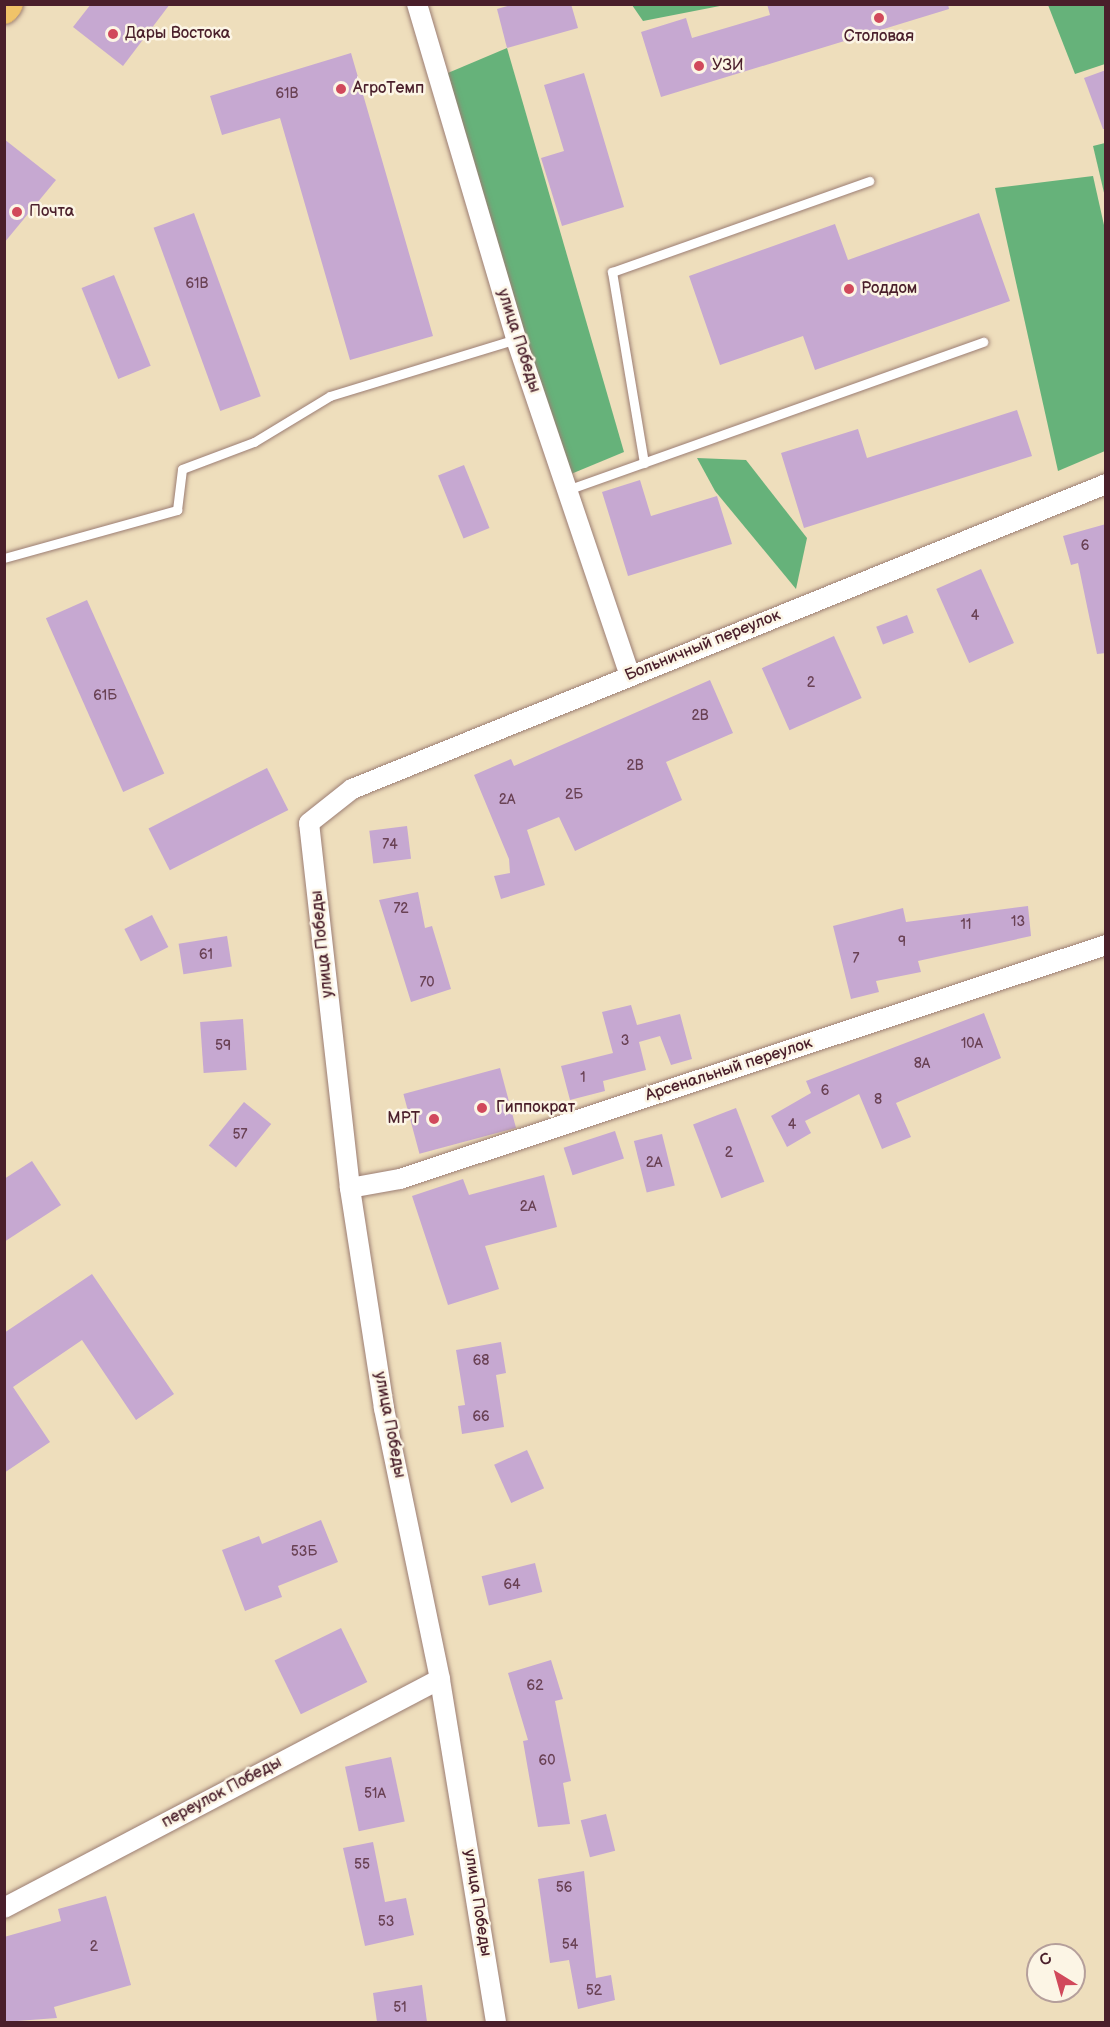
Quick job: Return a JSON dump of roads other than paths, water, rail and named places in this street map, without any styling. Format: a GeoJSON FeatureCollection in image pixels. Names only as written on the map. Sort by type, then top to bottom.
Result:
{"type":"FeatureCollection","features":[{"type":"Feature","properties":{"kind":"main road"},"geometry":{"type":"LineString","coordinates":[[4,9],[8,4]]}},
{"type":"Feature","properties":{"kind":"street","name":"улица Победы"},"geometry":{"type":"LineString","coordinates":[[417,4],[516,339],[630,675]]}},
{"type":"Feature","properties":{"kind":"street","name":"Больничный переулок"},"geometry":{"type":"LineString","coordinates":[[309,823],[352,789],[1106,484]]}},
{"type":"Feature","properties":{"kind":"street","name":"улица Победы"},"geometry":{"type":"LineString","coordinates":[[309,823],[350,1188],[384,1408],[440,1679],[496,2022]]}},
{"type":"Feature","properties":{"kind":"street","name":"Арсенальный переулок"},"geometry":{"type":"LineString","coordinates":[[350,1188],[400,1179],[1106,945]]}},
{"type":"Feature","properties":{"kind":"street","name":"переулок Победы"},"geometry":{"type":"LineString","coordinates":[[4,1908],[440,1679]]}},
{"type":"Feature","properties":{"kind":"lane"},"geometry":{"type":"LineString","coordinates":[[644,463],[612,272],[869,181]]}},
{"type":"Feature","properties":{"kind":"lane"},"geometry":{"type":"LineString","coordinates":[[4,558],[177,510],[182,470],[254,442],[330,396],[516,339]]}},
{"type":"Feature","properties":{"kind":"lane"},"geometry":{"type":"LineString","coordinates":[[567,490],[983,342]]}},
{"type":"Feature","properties":{"kind":"place","name":"Столовая"},"geometry":{"type":"Point","coordinates":[879,18]}},
{"type":"Feature","properties":{"kind":"place","name":"Дары Востока"},"geometry":{"type":"Point","coordinates":[113,34]}},
{"type":"Feature","properties":{"kind":"place","name":"УЗИ"},"geometry":{"type":"Point","coordinates":[699,66]}},
{"type":"Feature","properties":{"kind":"place","name":"АгроТемп"},"geometry":{"type":"Point","coordinates":[341,89]}},
{"type":"Feature","properties":{"kind":"place","name":"Почта"},"geometry":{"type":"Point","coordinates":[17,212]}},
{"type":"Feature","properties":{"kind":"place","name":"Роддом"},"geometry":{"type":"Point","coordinates":[849,289]}},
{"type":"Feature","properties":{"kind":"place","name":"Гиппократ"},"geometry":{"type":"Point","coordinates":[482,1108]}},
{"type":"Feature","properties":{"kind":"place","name":"МРТ"},"geometry":{"type":"Point","coordinates":[434,1119]}}]}
